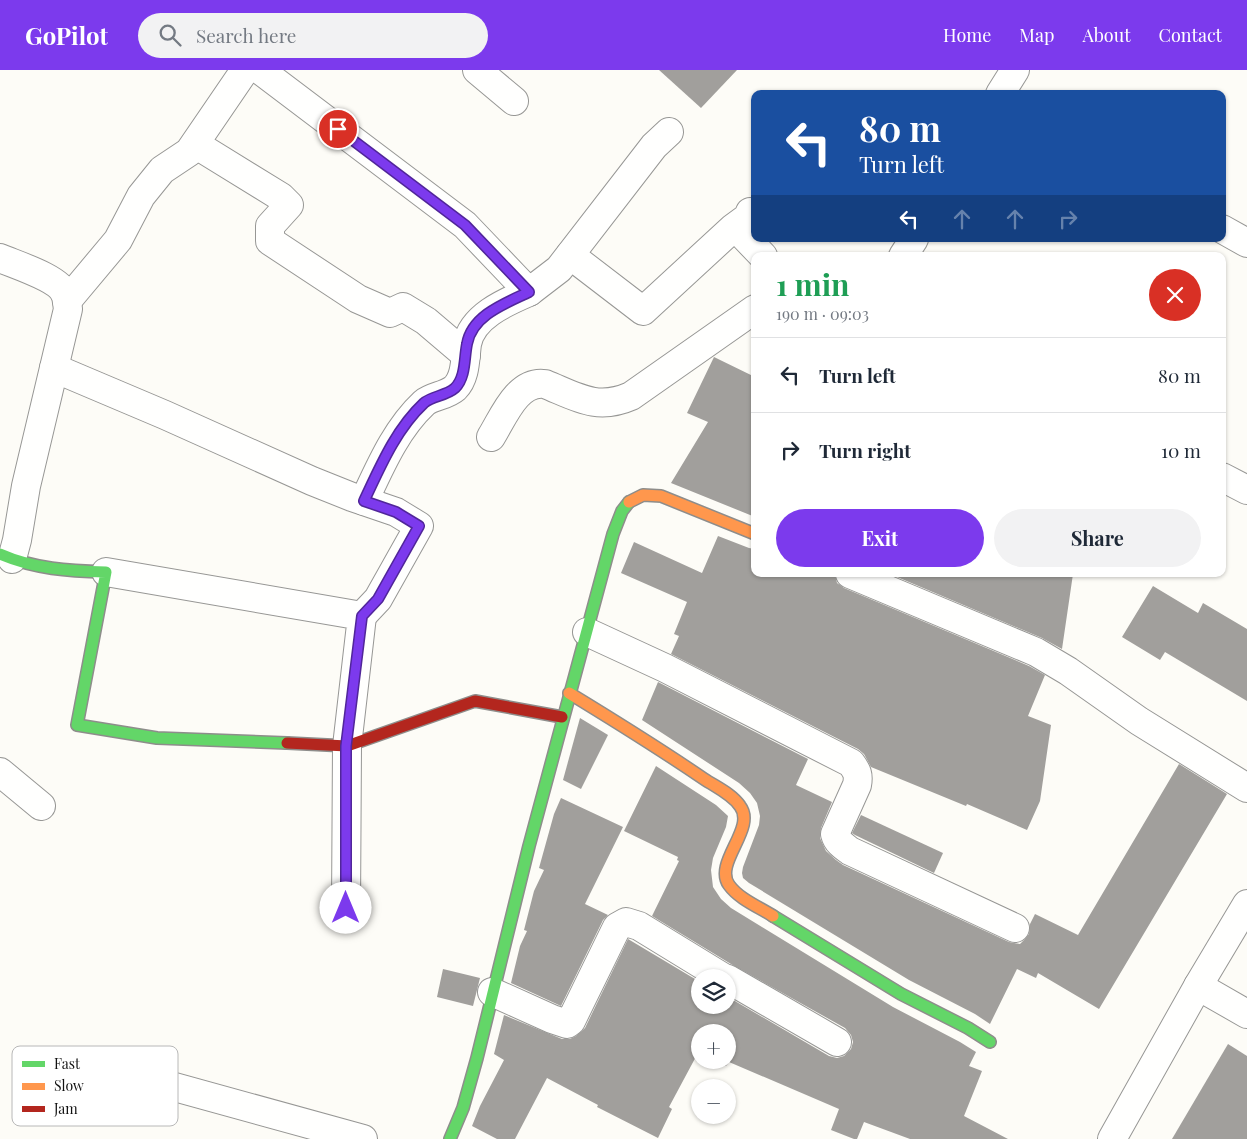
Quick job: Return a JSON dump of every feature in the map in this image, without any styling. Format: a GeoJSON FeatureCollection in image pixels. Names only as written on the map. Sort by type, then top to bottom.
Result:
{"type":"FeatureCollection","features":[{"type":"Feature","properties":{"kind":"street"},"geometry":{"type":"LineString","coordinates":[[67,301],[118,240],[140,196],[162,170],[190,152],[245,70]]}},
{"type":"Feature","properties":{"kind":"street"},"geometry":{"type":"LineString","coordinates":[[260,70],[465,225],[529,292]]}},
{"type":"Feature","properties":{"kind":"street"},"geometry":{"type":"LineString","coordinates":[[476,70],[514,101]]}},
{"type":"Feature","properties":{"kind":"street"},"geometry":{"type":"LineString","coordinates":[[1002,90],[1015,70]]}},
{"type":"Feature","properties":{"kind":"street"},"geometry":{"type":"LineString","coordinates":[[364,501],[381,464],[408,421],[426,402],[444,395],[456,387],[465,368],[467,342],[478,322],[498,306],[529,292],[559,269],[654,146],[669,132]]}},
{"type":"Feature","properties":{"kind":"street"},"geometry":{"type":"LineString","coordinates":[[196,144],[280,197],[289,206],[270,226],[270,241],[358,299],[390,313],[403,307],[426,321],[466,355]]}},
{"type":"Feature","properties":{"kind":"street"},"geometry":{"type":"LineString","coordinates":[[570,255],[643,311],[748,216],[745,223],[751,234]]}},
{"type":"Feature","properties":{"kind":"street"},"geometry":{"type":"LineString","coordinates":[[1226,231],[1247,243]]}},
{"type":"Feature","properties":{"kind":"street"},"geometry":{"type":"LineString","coordinates":[[0,258],[54,282],[62,288],[68,309],[26,486],[17,540],[6,557],[42,567],[106,572],[362,616]]}},
{"type":"Feature","properties":{"kind":"street"},"geometry":{"type":"LineString","coordinates":[[491,437],[511,403],[521,392],[530,386],[537,383],[545,384],[594,403],[608,404],[619,402],[631,396],[751,313]]}},
{"type":"Feature","properties":{"kind":"street"},"geometry":{"type":"LineString","coordinates":[[54,368],[312,481],[396,512],[419,526],[378,599],[362,616],[346,746],[346,908]]}},
{"type":"Feature","properties":{"kind":"street"},"geometry":{"type":"LineString","coordinates":[[1226,479],[1247,490]]}},
{"type":"Feature","properties":{"kind":"street"},"geometry":{"type":"LineString","coordinates":[[450,1139],[463,1108],[562,717],[614,530],[622,512],[628,502],[636,496],[647,494],[660,496],[751,532]]}},
{"type":"Feature","properties":{"kind":"street"},"geometry":{"type":"LineString","coordinates":[[106,572],[77,725],[157,738],[346,746],[475,701],[562,717]]}},
{"type":"Feature","properties":{"kind":"street"},"geometry":{"type":"LineString","coordinates":[[857,577],[1036,652],[1068,670],[1146,725],[1247,788]]}},
{"type":"Feature","properties":{"kind":"street"},"geometry":{"type":"LineString","coordinates":[[587,632],[665,668],[851,763],[857,770],[857,785],[835,834],[836,840],[842,846],[1015,928]]}},
{"type":"Feature","properties":{"kind":"street"},"geometry":{"type":"LineString","coordinates":[[569,693],[676,759],[743,809],[745,818],[726,869],[727,881],[731,888],[901,994],[990,1042]]}},
{"type":"Feature","properties":{"kind":"street"},"geometry":{"type":"LineString","coordinates":[[0,772],[41,806]]}},
{"type":"Feature","properties":{"kind":"street"},"geometry":{"type":"LineString","coordinates":[[1112,1139],[1198,986],[1247,904]]}},
{"type":"Feature","properties":{"kind":"street"},"geometry":{"type":"LineString","coordinates":[[492,992],[552,1020],[567,1024],[571,1021],[616,927],[626,922],[639,926],[711,969]]}},
{"type":"Feature","properties":{"kind":"street"},"geometry":{"type":"LineString","coordinates":[[736,984],[837,1042]]}},
{"type":"Feature","properties":{"kind":"street"},"geometry":{"type":"LineString","coordinates":[[1198,986],[1247,1014]]}},
{"type":"Feature","properties":{"kind":"street"},"geometry":{"type":"LineString","coordinates":[[178,1087],[363,1139]]}},
{"type":"Feature","properties":{"kind":"building"},"geometry":{"type":"Polygon","coordinates":[[[659,70],[737,70],[701,108],[659,70]]]}},
{"type":"Feature","properties":{"kind":"building"},"geometry":{"type":"Polygon","coordinates":[[[714,357],[751,375],[751,515],[671,483],[708,422],[687,413],[714,357]]]}},
{"type":"Feature","properties":{"kind":"building"},"geometry":{"type":"Polygon","coordinates":[[[718,536],[751,548],[751,577],[836,577],[837,583],[844,588],[1029,666],[1045,675],[1028,716],[1051,725],[1040,801],[1027,830],[967,804],[966,806],[871,767],[864,754],[858,749],[671,654],[679,636],[674,634],[687,602],[621,573],[634,542],[702,573],[718,536]]]}},
{"type":"Feature","properties":{"kind":"building"},"geometry":{"type":"Polygon","coordinates":[[[897,577],[1073,577],[1062,649],[1042,638],[897,577]]]}},
{"type":"Feature","properties":{"kind":"building"},"geometry":{"type":"Polygon","coordinates":[[[1153,586],[1198,613],[1203,603],[1247,629],[1247,701],[1165,652],[1160,660],[1122,637],[1153,586]]]}},
{"type":"Feature","properties":{"kind":"building"},"geometry":{"type":"Polygon","coordinates":[[[658,682],[808,759],[796,785],[832,802],[821,828],[820,838],[826,851],[836,860],[843,865],[1009,942],[1020,944],[1024,940],[1029,934],[1030,924],[1035,914],[1078,935],[1179,764],[1227,794],[1099,1009],[1038,973],[1036,978],[1017,969],[990,1024],[975,1014],[909,980],[743,878],[743,867],[759,825],[760,816],[757,803],[739,783],[642,720],[658,682]]]}},
{"type":"Feature","properties":{"kind":"building"},"geometry":{"type":"Polygon","coordinates":[[[580,718],[608,735],[581,789],[563,780],[580,718]]]}},
{"type":"Feature","properties":{"kind":"building"},"geometry":{"type":"Polygon","coordinates":[[[656,766],[716,805],[728,816],[726,827],[713,858],[711,870],[713,887],[721,899],[731,908],[893,1007],[976,1052],[969,1066],[982,1071],[964,1116],[1008,1139],[910,1139],[864,1122],[857,1139],[831,1130],[839,1109],[736,1065],[736,1024],[691,1024],[691,1066],[669,1107],[672,1109],[658,1138],[597,1107],[598,1105],[547,1078],[515,1139],[497,1139],[472,1126],[480,1106],[504,1060],[494,1054],[504,1015],[562,1039],[570,1039],[576,1036],[585,1028],[628,939],[691,977],[691,1014],[736,1014],[736,1002],[829,1056],[837,1058],[844,1056],[851,1049],[853,1042],[851,1035],[845,1028],[731,964],[652,916],[679,861],[677,860],[678,857],[624,831],[656,766]]]}},
{"type":"Feature","properties":{"kind":"building"},"geometry":{"type":"Polygon","coordinates":[[[561,798],[623,827],[585,904],[608,915],[603,920],[561,1006],[511,983],[520,946],[527,931],[524,930],[534,891],[544,870],[539,868],[554,814],[561,798]]]}},
{"type":"Feature","properties":{"kind":"building"},"geometry":{"type":"Polygon","coordinates":[[[861,815],[943,853],[934,873],[852,833],[861,815]]]}},
{"type":"Feature","properties":{"kind":"building"},"geometry":{"type":"Polygon","coordinates":[[[443,969],[480,978],[473,1006],[437,997],[443,969]]]}},
{"type":"Feature","properties":{"kind":"building"},"geometry":{"type":"Polygon","coordinates":[[[1228,1044],[1247,1056],[1247,1139],[1172,1139],[1228,1044]]]}},
{"type":"Feature","properties":{"kind":"traffic: fast"},"geometry":{"type":"LineString","coordinates":[[450,1139],[463,1108],[477,1058],[529,846],[613,534],[622,511],[629,502]]}},
{"type":"Feature","properties":{"kind":"traffic: fast"},"geometry":{"type":"LineString","coordinates":[[0,554],[39,566],[65,570],[106,572],[77,725],[157,738],[287,743]]}},
{"type":"Feature","properties":{"kind":"traffic: fast"},"geometry":{"type":"LineString","coordinates":[[773,916],[901,994],[968,1028],[990,1042]]}},
{"type":"Feature","properties":{"kind":"traffic: slow"},"geometry":{"type":"LineString","coordinates":[[629,502],[643,495],[661,496],[751,532]]}},
{"type":"Feature","properties":{"kind":"traffic: slow"},"geometry":{"type":"LineString","coordinates":[[569,693],[724,791],[737,802],[744,815],[743,825],[726,866],[726,876],[733,890],[773,916]]}},
{"type":"Feature","properties":{"kind":"traffic: jam"},"geometry":{"type":"LineString","coordinates":[[287,743],[347,746],[475,701],[562,717]]}},
{"type":"Feature","properties":{"kind":"route"},"geometry":{"type":"LineString","coordinates":[[338,129],[465,225],[529,292],[498,306],[478,322],[467,342],[465,368],[456,387],[444,395],[426,402],[408,421],[381,464],[364,501],[396,512],[419,526],[378,599],[362,616],[346,746],[346,908]]}}]}
